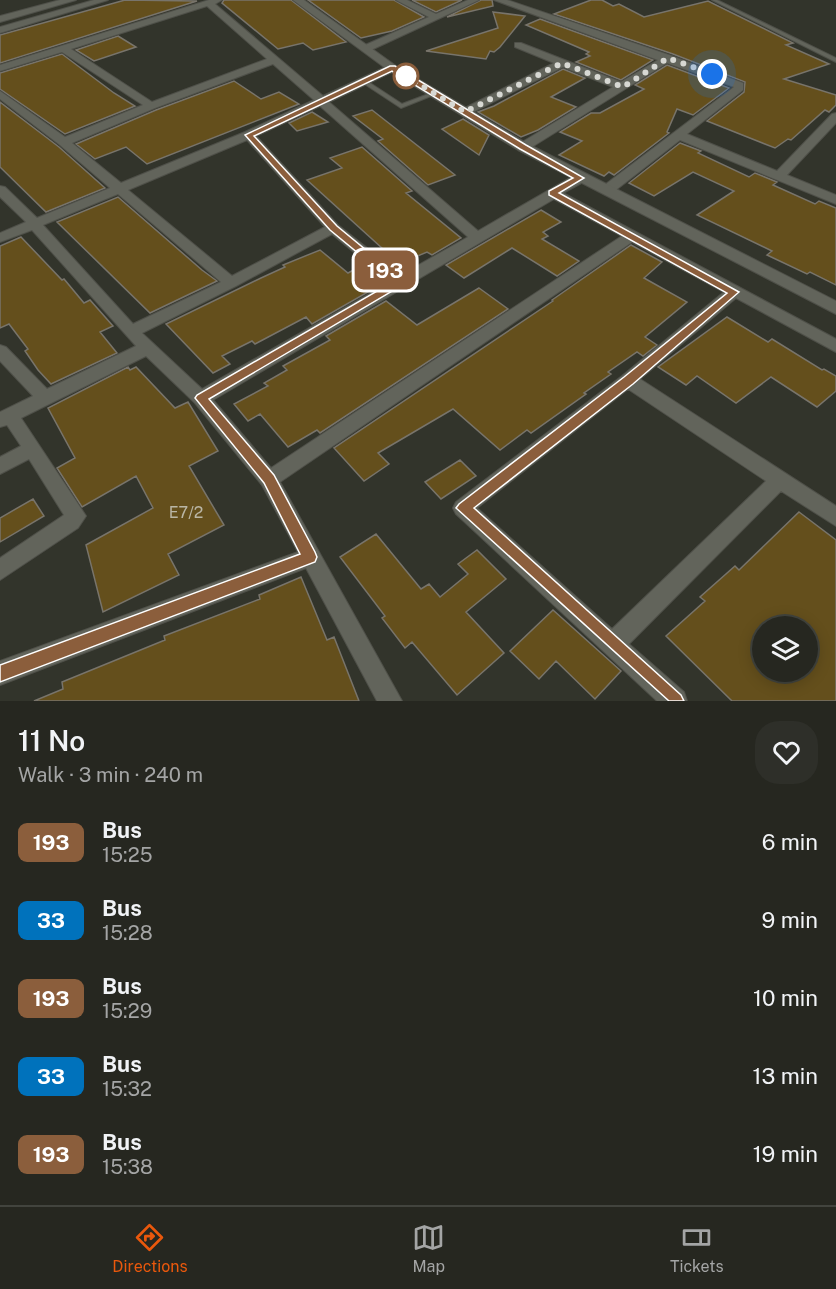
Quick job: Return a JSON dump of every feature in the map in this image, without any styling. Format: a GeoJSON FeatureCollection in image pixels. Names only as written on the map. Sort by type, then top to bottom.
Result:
{"type":"FeatureCollection","features":[{"type":"Feature","properties":{"kind":"street"},"geometry":{"type":"LineString","coordinates":[[0,11],[42,0]]}},
{"type":"Feature","properties":{"kind":"street"},"geometry":{"type":"LineString","coordinates":[[0,19],[71,0]]}},
{"type":"Feature","properties":{"kind":"street"},"geometry":{"type":"LineString","coordinates":[[0,30],[104,0]]}},
{"type":"Feature","properties":{"kind":"street"},"geometry":{"type":"LineString","coordinates":[[298,0],[392,68],[523,147],[836,308]]}},
{"type":"Feature","properties":{"kind":"street"},"geometry":{"type":"LineString","coordinates":[[400,0],[436,18]]}},
{"type":"Feature","properties":{"kind":"street"},"geometry":{"type":"LineString","coordinates":[[367,48],[475,0]]}},
{"type":"Feature","properties":{"kind":"street"},"geometry":{"type":"LineString","coordinates":[[498,0],[668,58],[739,85],[739,88],[607,190]]}},
{"type":"Feature","properties":{"kind":"street"},"geometry":{"type":"LineString","coordinates":[[0,68],[213,2],[274,60],[477,237]]}},
{"type":"Feature","properties":{"kind":"street"},"geometry":{"type":"LineString","coordinates":[[518,45],[623,87]]}},
{"type":"Feature","properties":{"kind":"street"},"geometry":{"type":"LineString","coordinates":[[64,49],[151,105]]}},
{"type":"Feature","properties":{"kind":"street"},"geometry":{"type":"LineString","coordinates":[[523,147],[668,58]]}},
{"type":"Feature","properties":{"kind":"street"},"geometry":{"type":"LineString","coordinates":[[64,141],[151,105],[274,60]]}},
{"type":"Feature","properties":{"kind":"street"},"geometry":{"type":"LineString","coordinates":[[465,112],[562,63]]}},
{"type":"Feature","properties":{"kind":"street"},"geometry":{"type":"LineString","coordinates":[[0,238],[249,135],[392,68]]}},
{"type":"Feature","properties":{"kind":"street"},"geometry":{"type":"LineString","coordinates":[[0,94],[64,141],[231,283]]}},
{"type":"Feature","properties":{"kind":"street"},"geometry":{"type":"LineString","coordinates":[[778,177],[836,116]]}},
{"type":"Feature","properties":{"kind":"street"},"geometry":{"type":"LineString","coordinates":[[823,132],[836,137]]}},
{"type":"Feature","properties":{"kind":"street"},"geometry":{"type":"LineString","coordinates":[[249,135],[333,228],[400,283]]}},
{"type":"Feature","properties":{"kind":"street"},"geometry":{"type":"LineString","coordinates":[[679,135],[836,200]]}},
{"type":"Feature","properties":{"kind":"street"},"geometry":{"type":"LineString","coordinates":[[201,398],[580,178]]}},
{"type":"Feature","properties":{"kind":"street"},"geometry":{"type":"LineString","coordinates":[[0,190],[35,224],[147,348],[201,398],[269,479],[390,701]]}},
{"type":"Feature","properties":{"kind":"street"},"geometry":{"type":"LineString","coordinates":[[553,193],[836,346]]}},
{"type":"Feature","properties":{"kind":"street"},"geometry":{"type":"LineString","coordinates":[[132,332],[231,283],[333,228]]}},
{"type":"Feature","properties":{"kind":"street"},"geometry":{"type":"LineString","coordinates":[[269,479],[631,236]]}},
{"type":"Feature","properties":{"kind":"street"},"geometry":{"type":"LineString","coordinates":[[675,701],[464,508],[628,380],[734,292]]}},
{"type":"Feature","properties":{"kind":"street"},"geometry":{"type":"LineString","coordinates":[[0,570],[71,522],[76,516],[32,449],[5,418],[147,348]]}},
{"type":"Feature","properties":{"kind":"street"},"geometry":{"type":"LineString","coordinates":[[0,351],[46,399]]}},
{"type":"Feature","properties":{"kind":"street"},"geometry":{"type":"LineString","coordinates":[[628,380],[836,518]]}},
{"type":"Feature","properties":{"kind":"street"},"geometry":{"type":"LineString","coordinates":[[0,466],[32,449]]}},
{"type":"Feature","properties":{"kind":"street"},"geometry":{"type":"LineString","coordinates":[[613,644],[779,480]]}},
{"type":"Feature","properties":{"kind":"street"},"geometry":{"type":"LineString","coordinates":[[0,673],[310,557]]}},
{"type":"Feature","properties":{"kind":"lane"},"geometry":{"type":"LineString","coordinates":[[714,0],[836,60]]}},
{"type":"Feature","properties":{"kind":"lane"},"geometry":{"type":"LineString","coordinates":[[365,82],[401,106],[433,94]]}},
{"type":"Feature","properties":{"kind":"building"},"geometry":{"type":"Polygon","coordinates":[[[125,0],[197,1],[0,63],[0,35],[125,0]]]}},
{"type":"Feature","properties":{"kind":"building"},"geometry":{"type":"Polygon","coordinates":[[[224,0],[291,0],[346,42],[313,50],[303,43],[278,49],[222,3],[224,0]]]}},
{"type":"Feature","properties":{"kind":"building"},"geometry":{"type":"Polygon","coordinates":[[[308,0],[394,0],[424,17],[392,31],[361,38],[308,0]]]}},
{"type":"Feature","properties":{"kind":"building"},"geometry":{"type":"Polygon","coordinates":[[[412,0],[462,0],[436,12],[412,0]]]}},
{"type":"Feature","properties":{"kind":"building"},"geometry":{"type":"Polygon","coordinates":[[[481,0],[492,0],[493,6],[447,17],[481,0]]]}},
{"type":"Feature","properties":{"kind":"building"},"geometry":{"type":"Polygon","coordinates":[[[591,0],[602,0],[613,6],[619,4],[644,17],[708,1],[793,43],[786,45],[829,64],[784,79],[836,95],[836,105],[829,112],[825,110],[791,140],[788,139],[775,148],[707,121],[744,92],[745,82],[673,54],[554,14],[591,0]]]}},
{"type":"Feature","properties":{"kind":"building"},"geometry":{"type":"Polygon","coordinates":[[[493,12],[525,16],[500,47],[494,52],[490,51],[486,59],[426,51],[498,28],[493,12]]]}},
{"type":"Feature","properties":{"kind":"building"},"geometry":{"type":"Polygon","coordinates":[[[540,19],[653,60],[621,80],[576,62],[590,56],[586,54],[589,52],[526,25],[540,19]]]}},
{"type":"Feature","properties":{"kind":"building"},"geometry":{"type":"Polygon","coordinates":[[[118,36],[136,47],[94,61],[76,50],[118,36]]]}},
{"type":"Feature","properties":{"kind":"building"},"geometry":{"type":"Polygon","coordinates":[[[62,54],[135,106],[65,134],[0,89],[0,73],[62,54]]]}},
{"type":"Feature","properties":{"kind":"building"},"geometry":{"type":"Polygon","coordinates":[[[667,65],[729,88],[693,115],[677,109],[667,132],[669,133],[614,175],[609,172],[604,176],[559,155],[582,141],[560,132],[591,113],[600,113],[644,89],[635,85],[667,65]]]}},
{"type":"Feature","properties":{"kind":"building"},"geometry":{"type":"Polygon","coordinates":[[[563,69],[585,78],[551,97],[576,107],[538,130],[521,137],[478,112],[494,106],[563,69]]]}},
{"type":"Feature","properties":{"kind":"building"},"geometry":{"type":"Polygon","coordinates":[[[234,81],[261,99],[279,92],[299,104],[147,164],[126,147],[95,159],[76,144],[156,110],[234,81]]]}},
{"type":"Feature","properties":{"kind":"building"},"geometry":{"type":"Polygon","coordinates":[[[0,102],[59,147],[105,188],[46,212],[0,167],[0,102]]]}},
{"type":"Feature","properties":{"kind":"building"},"geometry":{"type":"Polygon","coordinates":[[[372,110],[455,175],[428,185],[378,141],[383,139],[353,116],[372,110]]]}},
{"type":"Feature","properties":{"kind":"building"},"geometry":{"type":"Polygon","coordinates":[[[312,112],[328,122],[297,131],[289,123],[312,112]]]}},
{"type":"Feature","properties":{"kind":"building"},"geometry":{"type":"Polygon","coordinates":[[[463,119],[489,135],[479,155],[442,129],[463,119]]]}},
{"type":"Feature","properties":{"kind":"building"},"geometry":{"type":"Polygon","coordinates":[[[680,143],[701,151],[698,153],[749,177],[755,173],[777,182],[773,185],[815,204],[819,201],[836,208],[836,285],[767,255],[772,251],[697,215],[734,191],[693,172],[654,196],[629,183],[680,143]]]}},
{"type":"Feature","properties":{"kind":"building"},"geometry":{"type":"Polygon","coordinates":[[[362,147],[412,191],[406,193],[461,238],[432,255],[427,252],[394,266],[376,252],[383,249],[307,180],[342,168],[330,158],[362,147]]]}},
{"type":"Feature","properties":{"kind":"building"},"geometry":{"type":"Polygon","coordinates":[[[118,197],[217,281],[150,313],[57,222],[118,197]]]}},
{"type":"Feature","properties":{"kind":"building"},"geometry":{"type":"Polygon","coordinates":[[[541,210],[561,222],[543,232],[548,236],[542,239],[579,261],[557,276],[512,248],[464,278],[446,265],[541,210]]]}},
{"type":"Feature","properties":{"kind":"building"},"geometry":{"type":"Polygon","coordinates":[[[21,237],[62,280],[64,279],[84,303],[90,300],[113,326],[100,332],[117,353],[51,384],[38,370],[25,351],[28,349],[9,324],[0,328],[0,246],[21,237]]]}},
{"type":"Feature","properties":{"kind":"building"},"geometry":{"type":"Polygon","coordinates":[[[631,245],[662,262],[644,278],[687,302],[645,337],[657,345],[643,356],[637,352],[608,372],[611,374],[531,433],[527,430],[500,450],[453,409],[378,453],[389,464],[364,481],[334,448],[553,301],[631,245]]]}},
{"type":"Feature","properties":{"kind":"building"},"geometry":{"type":"Polygon","coordinates":[[[320,250],[348,273],[365,264],[377,274],[363,279],[375,288],[312,324],[306,317],[255,344],[252,341],[222,356],[230,364],[213,373],[166,324],[285,267],[283,265],[320,250]]]}},
{"type":"Feature","properties":{"kind":"building"},"geometry":{"type":"Polygon","coordinates":[[[479,288],[508,309],[320,433],[317,430],[288,447],[260,414],[248,421],[234,404],[268,386],[264,383],[287,370],[283,366],[330,340],[326,336],[386,301],[417,325],[479,288]]]}},
{"type":"Feature","properties":{"kind":"building"},"geometry":{"type":"Polygon","coordinates":[[[727,317],[768,342],[772,339],[822,370],[836,376],[836,391],[817,407],[771,377],[736,403],[697,376],[686,385],[658,367],[727,317]]]}},
{"type":"Feature","properties":{"kind":"building"},"geometry":{"type":"Polygon","coordinates":[[[128,367],[130,370],[136,367],[175,408],[188,402],[218,451],[189,466],[224,525],[168,554],[179,575],[103,612],[86,545],[153,508],[136,476],[82,507],[57,468],[75,458],[48,408],[128,367]]]}},
{"type":"Feature","properties":{"kind":"building"},"geometry":{"type":"Polygon","coordinates":[[[460,460],[476,476],[441,499],[425,482],[460,460]]]}},
{"type":"Feature","properties":{"kind":"building"},"geometry":{"type":"Polygon","coordinates":[[[33,499],[44,516],[0,542],[0,518],[33,499]]]}},
{"type":"Feature","properties":{"kind":"building"},"geometry":{"type":"Polygon","coordinates":[[[799,512],[836,540],[836,701],[732,701],[666,636],[705,601],[700,597],[735,566],[739,570],[799,512]]]}},
{"type":"Feature","properties":{"kind":"building"},"geometry":{"type":"Polygon","coordinates":[[[376,534],[421,589],[429,584],[440,597],[468,574],[458,564],[477,550],[506,579],[466,612],[504,653],[457,695],[412,642],[405,648],[382,618],[385,616],[340,557],[376,534]]]}},
{"type":"Feature","properties":{"kind":"building"},"geometry":{"type":"Polygon","coordinates":[[[301,577],[327,640],[334,637],[359,701],[34,701],[63,689],[62,682],[165,640],[164,636],[260,599],[259,595],[301,577]]]}},
{"type":"Feature","properties":{"kind":"building"},"geometry":{"type":"Polygon","coordinates":[[[553,610],[621,671],[595,699],[556,661],[539,679],[510,651],[553,610]]]}},
{"type":"Feature","properties":{"kind":"bus line","name":"193"},"geometry":{"type":"LineString","coordinates":[[0,673],[310,557],[269,479],[201,398],[400,283],[333,228],[249,135],[392,68],[523,147],[580,178],[553,193],[734,292],[628,380],[464,508],[675,701]]}},
{"type":"Feature","properties":{"kind":"route"},"geometry":{"type":"LineString","coordinates":[[406,76],[465,112],[562,63],[623,87],[668,58],[712,74]]}}]}
